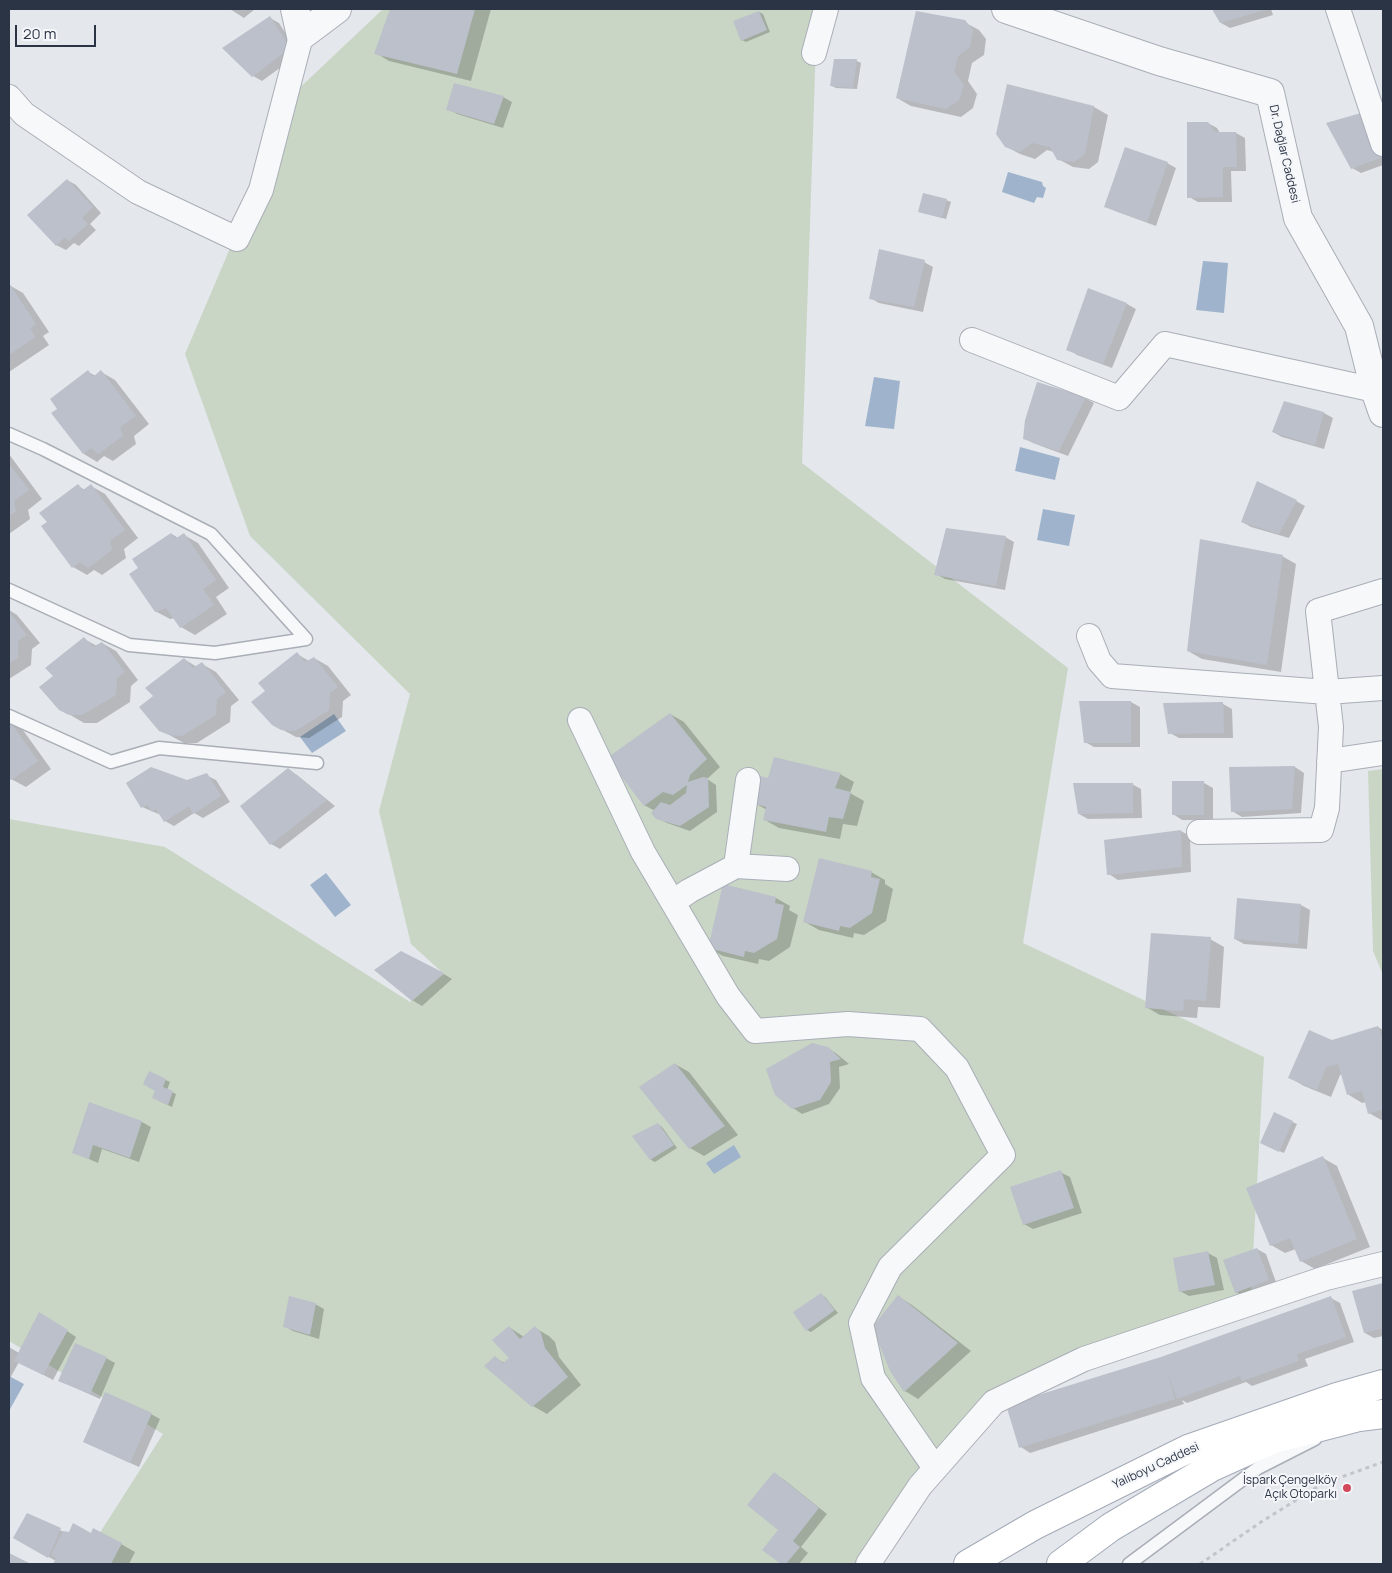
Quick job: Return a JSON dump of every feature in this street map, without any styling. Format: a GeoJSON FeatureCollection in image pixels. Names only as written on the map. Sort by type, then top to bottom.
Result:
{"type":"FeatureCollection","features":[{"type":"Feature","properties":{"kind":"main road","name":"Yalıboyu Caddesi"},"geometry":{"type":"LineString","coordinates":[[968,1564],[1035,1525],[1188,1449],[1337,1397],[1383,1384]]}},
{"type":"Feature","properties":{"kind":"main road","name":"Yalıboyu Caddesi"},"geometry":{"type":"LineString","coordinates":[[1061,1564],[1111,1528],[1212,1467],[1274,1439],[1371,1415]]}},
{"type":"Feature","properties":{"kind":"street"},"geometry":{"type":"LineString","coordinates":[[9,97],[24,114],[138,192],[237,239],[261,190],[302,36],[295,9]]}},
{"type":"Feature","properties":{"kind":"street"},"geometry":{"type":"LineString","coordinates":[[302,36],[337,9]]}},
{"type":"Feature","properties":{"kind":"street"},"geometry":{"type":"LineString","coordinates":[[814,53],[826,9]]}},
{"type":"Feature","properties":{"kind":"street","name":"Dr. Dağlar Caddesi"},"geometry":{"type":"LineString","coordinates":[[1006,9],[1159,61],[1270,93],[1298,218],[1359,326],[1379,402]]}},
{"type":"Feature","properties":{"kind":"street"},"geometry":{"type":"LineString","coordinates":[[1338,9],[1383,144]]}},
{"type":"Feature","properties":{"kind":"street"},"geometry":{"type":"LineString","coordinates":[[972,340],[1119,398],[1165,344],[1379,402]]}},
{"type":"Feature","properties":{"kind":"street"},"geometry":{"type":"LineString","coordinates":[[1199,832],[1321,830],[1327,808],[1331,727],[1318,611],[1383,591]]}},
{"type":"Feature","properties":{"kind":"street"},"geometry":{"type":"LineString","coordinates":[[1089,636],[1099,661],[1112,676],[1327,692],[1383,688]]}},
{"type":"Feature","properties":{"kind":"street"},"geometry":{"type":"LineString","coordinates":[[580,720],[643,852],[728,996],[755,1031],[848,1024],[920,1029],[957,1068],[1003,1155],[890,1267],[861,1323],[873,1378],[935,1468]]}},
{"type":"Feature","properties":{"kind":"street"},"geometry":{"type":"LineString","coordinates":[[1329,761],[1383,753]]}},
{"type":"Feature","properties":{"kind":"street"},"geometry":{"type":"LineString","coordinates":[[736,866],[748,780]]}},
{"type":"Feature","properties":{"kind":"street"},"geometry":{"type":"LineString","coordinates":[[673,902],[689,891],[736,866],[787,869]]}},
{"type":"Feature","properties":{"kind":"street"},"geometry":{"type":"LineString","coordinates":[[868,1564],[920,1486],[994,1402],[1084,1359],[1326,1278],[1383,1264]]}},
{"type":"Feature","properties":{"kind":"lane"},"geometry":{"type":"LineString","coordinates":[[9,434],[43,448],[211,534],[306,639],[215,653],[129,645],[9,590]]}},
{"type":"Feature","properties":{"kind":"lane"},"geometry":{"type":"LineString","coordinates":[[9,716],[111,762],[159,748],[317,763]]}},
{"type":"Feature","properties":{"kind":"lane"},"geometry":{"type":"LineString","coordinates":[[1129,1564],[1258,1468],[1371,1415]]}},
{"type":"Feature","properties":{"kind":"path"},"geometry":{"type":"LineString","coordinates":[[1200,1564],[1261,1522],[1322,1484],[1383,1462]]}},
{"type":"Feature","properties":{"kind":"green space"},"geometry":{"type":"Polygon","coordinates":[[[383,9],[816,9],[802,463],[1068,668],[1023,943],[1264,1057],[1250,1310],[977,1404],[869,1564],[96,1564],[85,1556],[163,1434],[9,1341],[9,819],[165,847],[410,1002],[444,974],[411,944],[379,811],[410,694],[250,536],[185,354],[231,246],[291,96],[383,9]]]}},
{"type":"Feature","properties":{"kind":"green space"},"geometry":{"type":"Polygon","coordinates":[[[1383,769],[1383,975],[1373,951],[1368,771],[1383,769]]]}},
{"type":"Feature","properties":{"kind":"water"},"geometry":{"type":"Polygon","coordinates":[[[1008,172],[1042,182],[1046,188],[1043,198],[1037,197],[1034,203],[1002,192],[1008,172]]]}},
{"type":"Feature","properties":{"kind":"water"},"geometry":{"type":"Polygon","coordinates":[[[1203,261],[1228,263],[1224,313],[1196,310],[1203,261]]]}},
{"type":"Feature","properties":{"kind":"water"},"geometry":{"type":"Polygon","coordinates":[[[874,377],[900,381],[894,429],[865,426],[874,377]]]}},
{"type":"Feature","properties":{"kind":"water"},"geometry":{"type":"Polygon","coordinates":[[[1020,447],[1060,458],[1055,480],[1015,471],[1020,447]]]}},
{"type":"Feature","properties":{"kind":"water"},"geometry":{"type":"Polygon","coordinates":[[[1043,509],[1075,515],[1069,546],[1037,540],[1043,509]]]}},
{"type":"Feature","properties":{"kind":"water"},"geometry":{"type":"Polygon","coordinates":[[[334,714],[346,731],[312,753],[300,737],[334,714]]]}},
{"type":"Feature","properties":{"kind":"water"},"geometry":{"type":"Polygon","coordinates":[[[326,873],[351,905],[335,917],[310,885],[326,873]]]}},
{"type":"Feature","properties":{"kind":"water"},"geometry":{"type":"Polygon","coordinates":[[[734,1145],[741,1157],[714,1174],[706,1163],[734,1145]]]}},
{"type":"Feature","properties":{"kind":"water"},"geometry":{"type":"Polygon","coordinates":[[[9,1376],[24,1384],[9,1411],[9,1376]]]}},
{"type":"Feature","properties":{"kind":"building"},"geometry":{"type":"Polygon","coordinates":[[[390,9],[475,9],[457,74],[374,54],[390,9]]]}},
{"type":"Feature","properties":{"kind":"building"},"geometry":{"type":"Polygon","coordinates":[[[1212,9],[1268,9],[1220,23],[1212,9]]]}},
{"type":"Feature","properties":{"kind":"building"},"geometry":{"type":"Polygon","coordinates":[[[759,11],[767,30],[741,41],[733,21],[759,11]]]}},
{"type":"Feature","properties":{"kind":"building"},"geometry":{"type":"Polygon","coordinates":[[[916,11],[965,20],[973,30],[970,47],[958,56],[954,72],[964,85],[959,100],[946,109],[896,98],[916,11]]]}},
{"type":"Feature","properties":{"kind":"building"},"geometry":{"type":"Polygon","coordinates":[[[270,16],[290,48],[252,77],[222,48],[270,16]]]}},
{"type":"Feature","properties":{"kind":"building"},"geometry":{"type":"Polygon","coordinates":[[[834,59],[857,59],[853,88],[830,86],[834,59]]]}},
{"type":"Feature","properties":{"kind":"building"},"geometry":{"type":"Polygon","coordinates":[[[454,83],[504,96],[494,124],[446,110],[454,83]]]}},
{"type":"Feature","properties":{"kind":"building"},"geometry":{"type":"Polygon","coordinates":[[[1007,84],[1094,106],[1085,154],[1074,162],[1057,160],[1050,147],[1032,143],[1020,152],[1005,147],[996,134],[1007,84]]]}},
{"type":"Feature","properties":{"kind":"building"},"geometry":{"type":"Polygon","coordinates":[[[1361,113],[1383,157],[1351,169],[1326,123],[1361,113]]]}},
{"type":"Feature","properties":{"kind":"building"},"geometry":{"type":"Polygon","coordinates":[[[1187,122],[1208,122],[1215,132],[1236,132],[1237,167],[1223,167],[1223,197],[1187,198],[1187,122]]]}},
{"type":"Feature","properties":{"kind":"building"},"geometry":{"type":"Polygon","coordinates":[[[1125,147],[1168,162],[1147,222],[1104,207],[1125,147]]]}},
{"type":"Feature","properties":{"kind":"building"},"geometry":{"type":"Polygon","coordinates":[[[67,179],[93,207],[82,218],[88,224],[69,241],[65,237],[56,246],[27,215],[67,179]]]}},
{"type":"Feature","properties":{"kind":"building"},"geometry":{"type":"Polygon","coordinates":[[[923,193],[947,199],[942,218],[918,212],[923,193]]]}},
{"type":"Feature","properties":{"kind":"building"},"geometry":{"type":"Polygon","coordinates":[[[879,249],[925,260],[914,307],[869,299],[879,249]]]}},
{"type":"Feature","properties":{"kind":"building"},"geometry":{"type":"Polygon","coordinates":[[[9,283],[36,324],[30,328],[35,337],[9,355],[9,283]]]}},
{"type":"Feature","properties":{"kind":"building"},"geometry":{"type":"Polygon","coordinates":[[[1088,288],[1127,303],[1103,364],[1066,350],[1088,288]]]}},
{"type":"Feature","properties":{"kind":"building"},"geometry":{"type":"Polygon","coordinates":[[[88,370],[93,377],[101,370],[136,416],[120,427],[123,436],[98,454],[91,448],[83,454],[51,413],[57,409],[50,399],[88,370]]]}},
{"type":"Feature","properties":{"kind":"building"},"geometry":{"type":"Polygon","coordinates":[[[1037,382],[1086,397],[1059,451],[1023,439],[1025,420],[1037,382]]]}},
{"type":"Feature","properties":{"kind":"building"},"geometry":{"type":"Polygon","coordinates":[[[1284,401],[1324,412],[1315,445],[1272,432],[1284,401]]]}},
{"type":"Feature","properties":{"kind":"building"},"geometry":{"type":"Polygon","coordinates":[[[9,464],[29,490],[14,501],[16,511],[9,516],[9,464]]]}},
{"type":"Feature","properties":{"kind":"building"},"geometry":{"type":"Polygon","coordinates":[[[1257,481],[1297,500],[1279,534],[1241,522],[1257,481]]]}},
{"type":"Feature","properties":{"kind":"building"},"geometry":{"type":"Polygon","coordinates":[[[78,484],[83,490],[91,484],[125,530],[110,541],[112,550],[88,568],[80,562],[72,568],[41,526],[47,522],[39,513],[78,484]]]}},
{"type":"Feature","properties":{"kind":"building"},"geometry":{"type":"Polygon","coordinates":[[[946,528],[1006,536],[996,586],[934,575],[946,528]]]}},
{"type":"Feature","properties":{"kind":"building"},"geometry":{"type":"Polygon","coordinates":[[[171,533],[175,539],[184,533],[216,580],[203,589],[214,605],[180,628],[166,608],[155,612],[129,574],[138,568],[132,559],[171,533]]]}},
{"type":"Feature","properties":{"kind":"building"},"geometry":{"type":"Polygon","coordinates":[[[1200,539],[1283,555],[1267,665],[1187,651],[1200,539]]]}},
{"type":"Feature","properties":{"kind":"building"},"geometry":{"type":"Polygon","coordinates":[[[9,612],[27,635],[18,641],[18,658],[9,663],[9,612]]]}},
{"type":"Feature","properties":{"kind":"building"},"geometry":{"type":"Polygon","coordinates":[[[84,637],[93,647],[102,642],[125,672],[117,678],[116,695],[82,715],[69,715],[59,710],[39,687],[53,676],[45,668],[84,637]]]}},
{"type":"Feature","properties":{"kind":"building"},"geometry":{"type":"Polygon","coordinates":[[[297,652],[305,662],[314,657],[338,687],[330,693],[329,710],[295,731],[281,730],[272,725],[251,702],[265,691],[258,683],[297,652]]]}},
{"type":"Feature","properties":{"kind":"building"},"geometry":{"type":"Polygon","coordinates":[[[184,658],[193,668],[202,662],[226,692],[217,699],[216,715],[182,736],[169,735],[159,731],[139,707],[153,696],[145,688],[184,658]]]}},
{"type":"Feature","properties":{"kind":"building"},"geometry":{"type":"Polygon","coordinates":[[[1079,701],[1131,701],[1131,743],[1084,743],[1079,701]]]}},
{"type":"Feature","properties":{"kind":"building"},"geometry":{"type":"Polygon","coordinates":[[[1223,702],[1224,733],[1168,734],[1163,703],[1223,702]]]}},
{"type":"Feature","properties":{"kind":"building"},"geometry":{"type":"Polygon","coordinates":[[[670,713],[707,759],[690,775],[688,782],[703,777],[708,778],[709,807],[680,826],[656,819],[651,813],[661,802],[670,805],[686,793],[687,785],[673,795],[663,792],[644,806],[607,758],[670,713]]]}},
{"type":"Feature","properties":{"kind":"building"},"geometry":{"type":"Polygon","coordinates":[[[9,720],[38,761],[11,780],[9,777],[9,720]]]}},
{"type":"Feature","properties":{"kind":"building"},"geometry":{"type":"Polygon","coordinates":[[[774,757],[841,773],[835,788],[851,792],[843,819],[829,817],[826,832],[763,820],[766,807],[752,803],[756,775],[768,778],[774,757]]]}},
{"type":"Feature","properties":{"kind":"building"},"geometry":{"type":"Polygon","coordinates":[[[1295,766],[1292,809],[1231,812],[1229,767],[1295,766]]]}},
{"type":"Feature","properties":{"kind":"building"},"geometry":{"type":"Polygon","coordinates":[[[151,767],[187,780],[207,773],[221,796],[193,814],[189,806],[164,822],[156,809],[152,812],[147,804],[141,808],[126,783],[151,767]]]}},
{"type":"Feature","properties":{"kind":"building"},"geometry":{"type":"Polygon","coordinates":[[[288,768],[327,800],[270,845],[240,806],[288,768]]]}},
{"type":"Feature","properties":{"kind":"building"},"geometry":{"type":"Polygon","coordinates":[[[1172,781],[1204,781],[1204,815],[1172,815],[1172,781]]]}},
{"type":"Feature","properties":{"kind":"building"},"geometry":{"type":"Polygon","coordinates":[[[1073,783],[1133,783],[1133,813],[1078,814],[1073,783]]]}},
{"type":"Feature","properties":{"kind":"building"},"geometry":{"type":"Polygon","coordinates":[[[1181,830],[1182,867],[1107,875],[1104,840],[1181,830]]]}},
{"type":"Feature","properties":{"kind":"building"},"geometry":{"type":"Polygon","coordinates":[[[819,858],[872,871],[871,877],[880,879],[872,913],[850,928],[840,926],[839,931],[803,922],[819,858]]]}},
{"type":"Feature","properties":{"kind":"building"},"geometry":{"type":"Polygon","coordinates":[[[723,884],[776,897],[775,903],[784,905],[777,939],[754,953],[745,951],[744,957],[708,948],[723,884]]]}},
{"type":"Feature","properties":{"kind":"building"},"geometry":{"type":"Polygon","coordinates":[[[1237,898],[1301,904],[1298,944],[1234,939],[1237,898]]]}},
{"type":"Feature","properties":{"kind":"building"},"geometry":{"type":"Polygon","coordinates":[[[1151,933],[1211,937],[1206,1001],[1184,999],[1183,1011],[1145,1008],[1151,933]]]}},
{"type":"Feature","properties":{"kind":"building"},"geometry":{"type":"Polygon","coordinates":[[[401,951],[444,973],[412,1001],[374,970],[401,951]]]}},
{"type":"Feature","properties":{"kind":"building"},"geometry":{"type":"Polygon","coordinates":[[[1378,1026],[1383,1043],[1383,1109],[1368,1114],[1362,1091],[1347,1095],[1338,1064],[1326,1067],[1317,1090],[1288,1078],[1309,1030],[1332,1040],[1378,1026]]]}},
{"type":"Feature","properties":{"kind":"building"},"geometry":{"type":"Polygon","coordinates":[[[812,1043],[828,1047],[841,1059],[830,1062],[831,1082],[820,1100],[792,1109],[775,1095],[766,1069],[812,1043]]]}},
{"type":"Feature","properties":{"kind":"building"},"geometry":{"type":"Polygon","coordinates":[[[675,1063],[725,1126],[689,1149],[639,1087],[675,1063]]]}},
{"type":"Feature","properties":{"kind":"building"},"geometry":{"type":"Polygon","coordinates":[[[149,1071],[166,1079],[163,1087],[173,1091],[168,1105],[152,1098],[155,1091],[143,1084],[149,1071]]]}},
{"type":"Feature","properties":{"kind":"building"},"geometry":{"type":"Polygon","coordinates":[[[89,1102],[142,1121],[130,1158],[93,1145],[89,1159],[72,1153],[89,1102]]]}},
{"type":"Feature","properties":{"kind":"building"},"geometry":{"type":"Polygon","coordinates":[[[1274,1112],[1293,1121],[1279,1152],[1260,1143],[1274,1112]]]}},
{"type":"Feature","properties":{"kind":"building"},"geometry":{"type":"Polygon","coordinates":[[[658,1123],[674,1145],[650,1160],[632,1136],[658,1123]]]}},
{"type":"Feature","properties":{"kind":"building"},"geometry":{"type":"Polygon","coordinates":[[[1323,1156],[1357,1239],[1300,1262],[1290,1238],[1270,1246],[1246,1188],[1323,1156]]]}},
{"type":"Feature","properties":{"kind":"building"},"geometry":{"type":"Polygon","coordinates":[[[1061,1170],[1074,1208],[1023,1225],[1010,1187],[1061,1170]]]}},
{"type":"Feature","properties":{"kind":"building"},"geometry":{"type":"Polygon","coordinates":[[[1257,1248],[1269,1280],[1235,1293],[1223,1260],[1257,1248]]]}},
{"type":"Feature","properties":{"kind":"building"},"geometry":{"type":"Polygon","coordinates":[[[1208,1251],[1215,1285],[1179,1292],[1173,1258],[1208,1251]]]}},
{"type":"Feature","properties":{"kind":"building"},"geometry":{"type":"Polygon","coordinates":[[[1383,1283],[1383,1328],[1364,1333],[1352,1291],[1383,1283]]]}},
{"type":"Feature","properties":{"kind":"building"},"geometry":{"type":"Polygon","coordinates":[[[821,1293],[835,1310],[806,1331],[793,1312],[821,1293]]]}},
{"type":"Feature","properties":{"kind":"building"},"geometry":{"type":"Polygon","coordinates":[[[898,1295],[958,1343],[904,1392],[890,1371],[879,1344],[874,1325],[898,1295]]]}},
{"type":"Feature","properties":{"kind":"building"},"geometry":{"type":"Polygon","coordinates":[[[289,1296],[316,1303],[310,1335],[283,1327],[289,1296]]]}},
{"type":"Feature","properties":{"kind":"building"},"geometry":{"type":"Polygon","coordinates":[[[1331,1296],[1346,1337],[1297,1354],[1299,1361],[1242,1381],[1240,1376],[1177,1399],[1166,1368],[1175,1399],[1019,1448],[1006,1405],[1161,1357],[1331,1296]]]}},
{"type":"Feature","properties":{"kind":"building"},"geometry":{"type":"Polygon","coordinates":[[[39,1312],[68,1330],[43,1375],[14,1361],[39,1312]]]}},
{"type":"Feature","properties":{"kind":"building"},"geometry":{"type":"Polygon","coordinates":[[[509,1326],[520,1339],[535,1326],[541,1333],[545,1348],[568,1377],[532,1407],[484,1366],[495,1356],[503,1363],[509,1358],[492,1340],[509,1326]]]}},
{"type":"Feature","properties":{"kind":"building"},"geometry":{"type":"Polygon","coordinates":[[[75,1343],[107,1357],[90,1394],[58,1381],[75,1343]]]}},
{"type":"Feature","properties":{"kind":"building"},"geometry":{"type":"Polygon","coordinates":[[[105,1392],[152,1413],[130,1463],[83,1442],[105,1392]]]}},
{"type":"Feature","properties":{"kind":"building"},"geometry":{"type":"Polygon","coordinates":[[[774,1472],[819,1508],[793,1541],[800,1547],[786,1564],[781,1564],[762,1550],[778,1530],[747,1505],[774,1472]]]}},
{"type":"Feature","properties":{"kind":"building"},"geometry":{"type":"Polygon","coordinates":[[[27,1513],[61,1528],[48,1558],[13,1538],[27,1513]]]}},
{"type":"Feature","properties":{"kind":"building"},"geometry":{"type":"Polygon","coordinates":[[[73,1523],[91,1533],[93,1528],[122,1543],[111,1564],[53,1564],[56,1558],[51,1555],[63,1531],[69,1532],[73,1523]]]}},
{"type":"Feature","properties":{"kind":"building"},"geometry":{"type":"Polygon","coordinates":[[[9,1553],[31,1564],[9,1564],[9,1553]]]}},
{"type":"Feature","properties":{"kind":"place","name":"İspark Çengelköy Açık Otoparkı"},"geometry":{"type":"Point","coordinates":[1347,1488]}}]}
